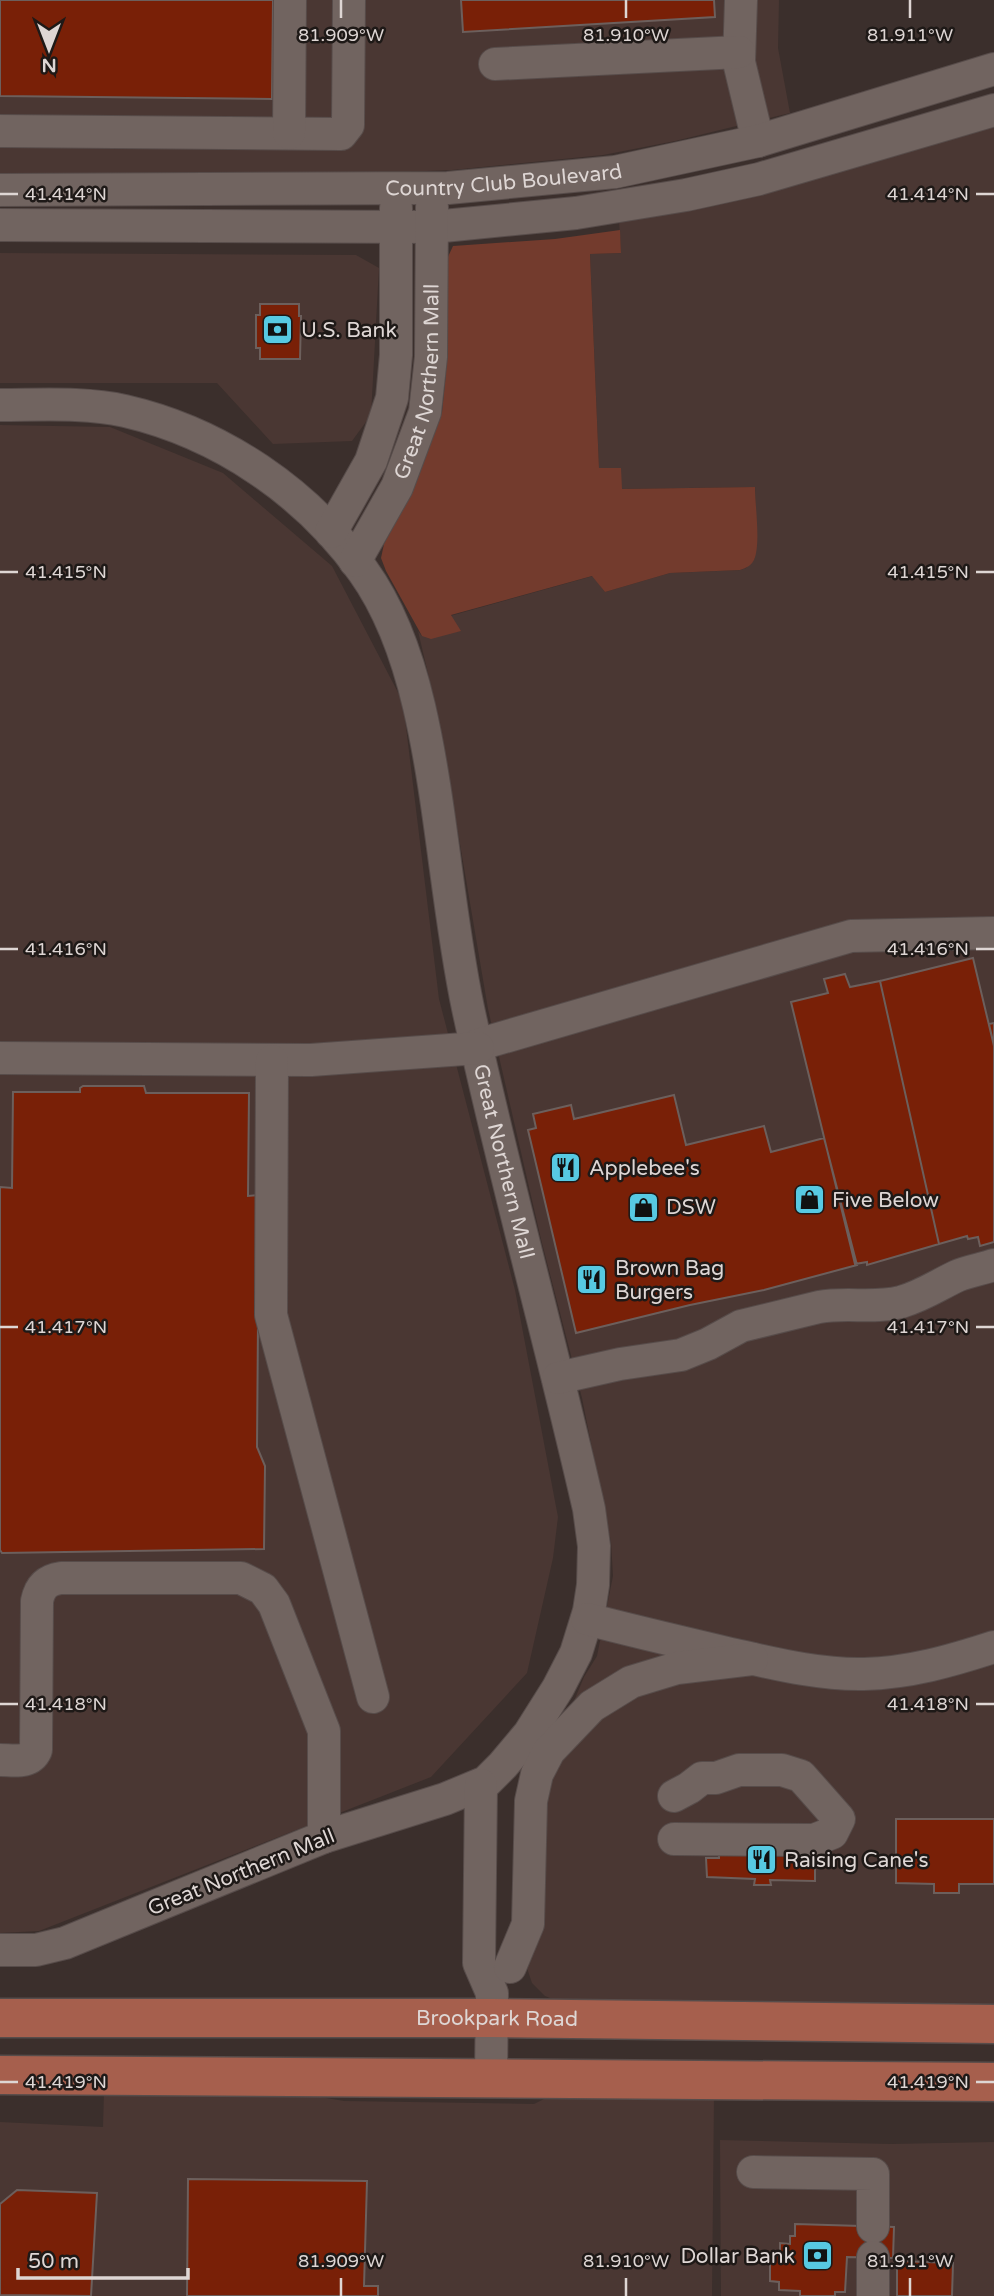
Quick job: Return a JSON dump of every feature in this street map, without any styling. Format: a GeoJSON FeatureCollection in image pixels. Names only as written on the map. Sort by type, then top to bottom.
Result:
{"type":"FeatureCollection","features":[{"type":"Feature","properties":{"kind":"main road","name":"Brookpark Road"},"geometry":{"type":"LineString","coordinates":[[0,2018],[492,2005],[994,2024]]}},
{"type":"Feature","properties":{"kind":"main road"},"geometry":{"type":"LineString","coordinates":[[0,2075],[994,2082]]}},
{"type":"Feature","properties":{"kind":"street"},"geometry":{"type":"LineString","coordinates":[[289,133],[290,0]]}},
{"type":"Feature","properties":{"kind":"street"},"geometry":{"type":"LineString","coordinates":[[0,131],[341,134],[348,125],[349,0]]}},
{"type":"Feature","properties":{"kind":"street"},"geometry":{"type":"LineString","coordinates":[[741,0],[739,62],[758,141]]}},
{"type":"Feature","properties":{"kind":"street"},"geometry":{"type":"LineString","coordinates":[[495,64],[739,52]]}},
{"type":"Feature","properties":{"kind":"street","name":"Country Club Boulevard"},"geometry":{"type":"LineString","coordinates":[[0,190],[432,188],[615,172],[758,141],[994,69]]}},
{"type":"Feature","properties":{"kind":"street","name":"Country Club Boulevard"},"geometry":{"type":"LineString","coordinates":[[0,225],[433,227],[576,213],[686,195],[797,168],[994,110]]}},
{"type":"Feature","properties":{"kind":"street","name":"Great Northern Mall"},"geometry":{"type":"LineString","coordinates":[[355,561],[397,487],[425,412],[430,366],[432,188]]}},
{"type":"Feature","properties":{"kind":"street","name":"Great Northern Mall"},"geometry":{"type":"LineString","coordinates":[[331,532],[371,461],[392,398],[396,355],[396,189]]}},
{"type":"Feature","properties":{"kind":"street","name":"Great Northern Mall"},"geometry":{"type":"LineString","coordinates":[[0,405],[110,409],[171,426],[219,446],[254,466],[295,497],[331,532],[373,586],[392,625],[418,705],[464,991],[592,1521],[594,1572],[587,1619],[576,1653],[565,1675],[529,1734],[481,1785],[324,1837],[65,1943],[36,1950],[0,1950]]}},
{"type":"Feature","properties":{"kind":"street"},"geometry":{"type":"LineString","coordinates":[[0,1058],[311,1060],[478,1047],[851,936],[994,933]]}},
{"type":"Feature","properties":{"kind":"street"},"geometry":{"type":"LineString","coordinates":[[272,1060],[271,1315],[373,1697]]}},
{"type":"Feature","properties":{"kind":"street"},"geometry":{"type":"LineString","coordinates":[[558,1378],[620,1364],[681,1355],[741,1326],[819,1307],[863,1307],[900,1302],[921,1295],[959,1275],[994,1265]]}},
{"type":"Feature","properties":{"kind":"street"},"geometry":{"type":"LineString","coordinates":[[0,1760],[27,1760],[36,1750],[37,1601],[41,1587],[46,1582],[61,1578],[241,1578],[263,1590],[274,1604],[324,1731],[324,1837]]}},
{"type":"Feature","properties":{"kind":"street"},"geometry":{"type":"LineString","coordinates":[[587,1619],[821,1672],[865,1674],[936,1665],[994,1647]]}},
{"type":"Feature","properties":{"kind":"street"},"geometry":{"type":"LineString","coordinates":[[492,2005],[528,1924],[533,1788],[549,1751],[585,1712],[607,1695],[650,1675],[691,1666],[752,1658]]}},
{"type":"Feature","properties":{"kind":"street"},"geometry":{"type":"LineString","coordinates":[[510,1967],[512,1754]]}},
{"type":"Feature","properties":{"kind":"street"},"geometry":{"type":"LineString","coordinates":[[674,1796],[702,1778],[716,1778],[739,1770],[782,1770],[802,1776],[839,1819],[832,1833],[814,1840],[674,1839]]}},
{"type":"Feature","properties":{"kind":"street"},"geometry":{"type":"LineString","coordinates":[[481,1785],[479,1963],[492,2005],[491,2078]]}},
{"type":"Feature","properties":{"kind":"street"},"geometry":{"type":"LineString","coordinates":[[753,2172],[873,2174],[873,2296]]}},
{"type":"Feature","properties":{"kind":"shaded area"},"geometry":{"type":"Polygon","coordinates":[[[0,0],[779,0],[778,48],[790,113],[675,141],[603,155],[452,170],[377,173],[0,173],[0,0]]]}},
{"type":"Feature","properties":{"kind":"shaded area"},"geometry":{"type":"Polygon","coordinates":[[[994,121],[994,2017],[560,2002],[545,1996],[532,1983],[527,1968],[535,1811],[574,1701],[597,1656],[613,1576],[611,1542],[582,1398],[541,1239],[488,1009],[439,720],[418,631],[422,636],[460,631],[450,616],[593,576],[605,592],[670,573],[740,570],[754,560],[755,487],[622,489],[599,468],[590,254],[621,253],[619,220],[994,121]]]}},
{"type":"Feature","properties":{"kind":"shaded area"},"geometry":{"type":"Polygon","coordinates":[[[620,230],[621,253],[590,254],[599,468],[621,468],[622,489],[755,487],[757,535],[754,560],[740,570],[670,573],[605,592],[592,576],[451,615],[461,631],[431,639],[422,636],[381,558],[384,544],[416,483],[442,412],[446,373],[447,259],[453,246],[555,239],[620,230]]]}},
{"type":"Feature","properties":{"kind":"shaded area"},"geometry":{"type":"Polygon","coordinates":[[[0,253],[356,255],[379,268],[371,415],[352,441],[273,444],[217,383],[0,383],[0,253]]]}},
{"type":"Feature","properties":{"kind":"shaded area"},"geometry":{"type":"Polygon","coordinates":[[[0,425],[110,427],[223,473],[332,566],[403,702],[439,999],[515,1290],[558,1517],[553,1558],[527,1673],[431,1777],[39,1931],[0,1933],[0,425]]]}},
{"type":"Feature","properties":{"kind":"shaded area"},"geometry":{"type":"Polygon","coordinates":[[[104,2092],[291,2092],[344,2101],[534,2104],[548,2097],[714,2096],[712,2296],[0,2296],[0,2122],[103,2127],[104,2092]]]}},
{"type":"Feature","properties":{"kind":"shaded area"},"geometry":{"type":"Polygon","coordinates":[[[720,2140],[891,2144],[994,2142],[994,2296],[721,2296],[720,2140]]]}},
{"type":"Feature","properties":{"kind":"building"},"geometry":{"type":"Polygon","coordinates":[[[0,0],[273,0],[272,99],[0,96],[0,0]]]}},
{"type":"Feature","properties":{"kind":"building"},"geometry":{"type":"Polygon","coordinates":[[[461,0],[714,0],[715,17],[463,32],[461,0]]]}},
{"type":"Feature","properties":{"kind":"building"},"geometry":{"type":"Polygon","coordinates":[[[260,304],[299,304],[300,359],[260,359],[260,348],[256,348],[256,315],[260,315],[260,304]]]}},
{"type":"Feature","properties":{"kind":"building"},"geometry":{"type":"Polygon","coordinates":[[[973,958],[994,1046],[994,1242],[980,1246],[978,1237],[968,1239],[967,1236],[939,1244],[880,981],[973,958]]]}},
{"type":"Feature","properties":{"kind":"building"},"geometry":{"type":"Polygon","coordinates":[[[845,974],[850,987],[880,981],[939,1244],[867,1265],[867,1262],[855,1264],[791,1002],[828,993],[824,979],[845,974]]]}},
{"type":"Feature","properties":{"kind":"building"},"geometry":{"type":"Polygon","coordinates":[[[994,1023],[994,1046],[989,1024],[994,1023]]]}},
{"type":"Feature","properties":{"kind":"building"},"geometry":{"type":"Polygon","coordinates":[[[83,1086],[144,1086],[146,1093],[249,1093],[248,1196],[259,1195],[257,1447],[265,1466],[264,1549],[2,1553],[0,1550],[0,1187],[12,1188],[13,1092],[80,1092],[83,1086]]]}},
{"type":"Feature","properties":{"kind":"building"},"geometry":{"type":"Polygon","coordinates":[[[674,1095],[686,1145],[764,1126],[771,1152],[824,1138],[857,1265],[764,1290],[576,1333],[528,1130],[536,1128],[533,1114],[571,1105],[574,1119],[674,1095]]]}},
{"type":"Feature","properties":{"kind":"building"},"geometry":{"type":"Polygon","coordinates":[[[896,1819],[994,1819],[994,1884],[959,1884],[959,1893],[934,1893],[934,1884],[896,1883],[896,1819]]]}},
{"type":"Feature","properties":{"kind":"building"},"geometry":{"type":"Polygon","coordinates":[[[719,1842],[827,1844],[828,1855],[815,1855],[815,1881],[770,1880],[771,1885],[754,1885],[755,1879],[707,1877],[706,1858],[719,1858],[719,1842]]]}},
{"type":"Feature","properties":{"kind":"building"},"geometry":{"type":"Polygon","coordinates":[[[188,2179],[367,2181],[364,2286],[378,2286],[378,2296],[187,2296],[188,2179]]]}},
{"type":"Feature","properties":{"kind":"building"},"geometry":{"type":"Polygon","coordinates":[[[17,2190],[97,2193],[91,2296],[0,2295],[0,2204],[17,2190]]]}},
{"type":"Feature","properties":{"kind":"building"},"geometry":{"type":"Polygon","coordinates":[[[795,2224],[894,2227],[893,2258],[847,2257],[845,2292],[835,2292],[835,2296],[800,2296],[800,2291],[779,2290],[779,2282],[770,2281],[770,2252],[780,2252],[780,2243],[790,2244],[790,2236],[795,2236],[795,2224]]]}},
{"type":"Feature","properties":{"kind":"building"},"geometry":{"type":"Polygon","coordinates":[[[897,2261],[953,2263],[952,2296],[897,2296],[897,2261]]]}},
{"type":"Feature","properties":{"kind":"place","name":"U.S. Bank"},"geometry":{"type":"Point","coordinates":[278,330]}},
{"type":"Feature","properties":{"kind":"place","name":"Applebee's"},"geometry":{"type":"Point","coordinates":[566,1168]}},
{"type":"Feature","properties":{"kind":"place","name":"Five Below"},"geometry":{"type":"Point","coordinates":[809,1200]}},
{"type":"Feature","properties":{"kind":"place","name":"DSW"},"geometry":{"type":"Point","coordinates":[643,1207]}},
{"type":"Feature","properties":{"kind":"place","name":"Brown Bag Burgers"},"geometry":{"type":"Point","coordinates":[592,1280]}},
{"type":"Feature","properties":{"kind":"place","name":"Raising Cane's"},"geometry":{"type":"Point","coordinates":[761,1860]}},
{"type":"Feature","properties":{"kind":"place","name":"Dollar Bank"},"geometry":{"type":"Point","coordinates":[818,2256]}}]}
